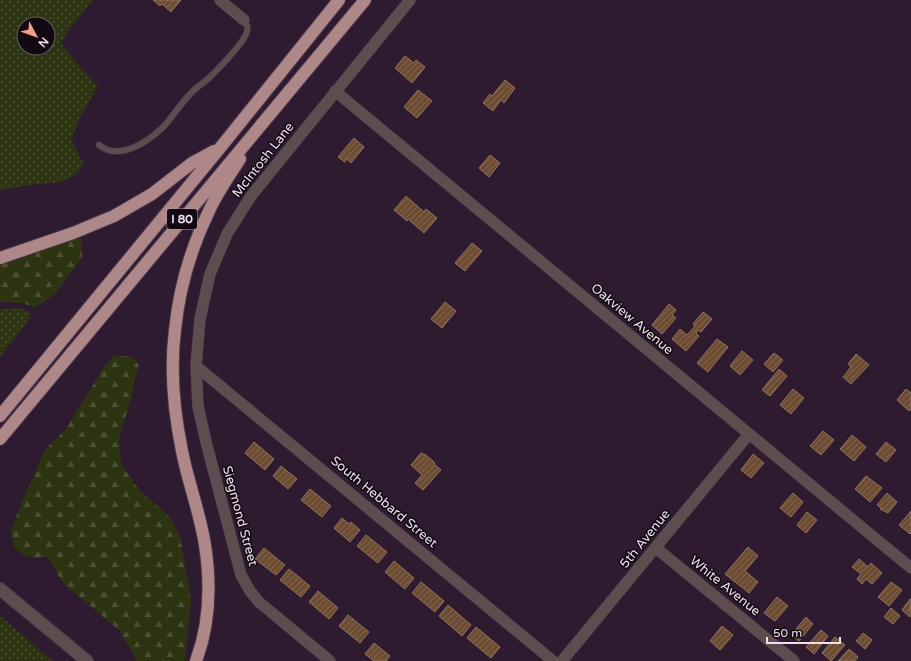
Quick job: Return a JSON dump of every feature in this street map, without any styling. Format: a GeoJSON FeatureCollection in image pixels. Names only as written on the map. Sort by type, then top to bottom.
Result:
{"type":"FeatureCollection","features":[{"type":"Feature","properties":{"kind":"highway","name":"I 80"},"geometry":{"type":"LineString","coordinates":[[0,416],[220,148],[339,0]]}},
{"type":"Feature","properties":{"kind":"highway","name":"I 80"},"geometry":{"type":"LineString","coordinates":[[0,439],[365,0]]}},
{"type":"Feature","properties":{"kind":"highway"},"geometry":{"type":"LineString","coordinates":[[196,661],[208,615],[209,586],[205,544],[182,450],[176,410],[173,371],[174,330],[184,281],[201,229],[209,210],[264,120]]}},
{"type":"Feature","properties":{"kind":"highway"},"geometry":{"type":"LineString","coordinates":[[0,258],[73,233],[114,216],[152,194],[192,163],[220,148]]}},
{"type":"Feature","properties":{"kind":"street"},"geometry":{"type":"LineString","coordinates":[[220,0],[244,20]]}},
{"type":"Feature","properties":{"kind":"street","name":"McIntosh Lane"},"geometry":{"type":"LineString","coordinates":[[196,366],[200,318],[210,274],[227,234],[250,196],[410,0]]}},
{"type":"Feature","properties":{"kind":"street","name":"Oakview Avenue"},"geometry":{"type":"LineString","coordinates":[[335,91],[911,568]]}},
{"type":"Feature","properties":{"kind":"street","name":"Siegmond Street"},"geometry":{"type":"LineString","coordinates":[[196,366],[198,406],[241,575],[250,591],[259,602],[330,661]]}},
{"type":"Feature","properties":{"kind":"street","name":"South Hebbard Street"},"geometry":{"type":"LineString","coordinates":[[196,366],[553,661]]}},
{"type":"Feature","properties":{"kind":"street","name":"5th Avenue"},"geometry":{"type":"LineString","coordinates":[[562,661],[749,434]]}},
{"type":"Feature","properties":{"kind":"street","name":"White Avenue"},"geometry":{"type":"LineString","coordinates":[[656,548],[794,661]]}},
{"type":"Feature","properties":{"kind":"street"},"geometry":{"type":"LineString","coordinates":[[0,589],[87,661]]}},
{"type":"Feature","properties":{"kind":"lane"},"geometry":{"type":"LineString","coordinates":[[99,145],[104,149],[115,151],[129,150],[141,144],[162,129],[194,90],[211,76],[241,43],[247,33],[248,26],[244,20]]}},
{"type":"Feature","properties":{"kind":"green space"},"geometry":{"type":"Polygon","coordinates":[[[0,0],[93,0],[66,34],[61,44],[98,87],[80,117],[71,140],[84,164],[76,175],[60,182],[0,190],[0,0]]]}},
{"type":"Feature","properties":{"kind":"green space"},"geometry":{"type":"Polygon","coordinates":[[[77,237],[82,239],[82,258],[55,294],[34,307],[22,303],[0,302],[0,263],[16,245],[77,237]]]}},
{"type":"Feature","properties":{"kind":"green space"},"geometry":{"type":"Polygon","coordinates":[[[19,308],[27,311],[31,315],[26,324],[0,357],[0,309],[19,308]]]}},
{"type":"Feature","properties":{"kind":"green space"},"geometry":{"type":"Polygon","coordinates":[[[115,355],[133,357],[139,366],[119,438],[121,464],[140,491],[168,515],[180,536],[191,600],[185,661],[137,661],[120,631],[63,583],[48,557],[35,558],[25,556],[14,547],[11,531],[45,450],[66,429],[104,367],[115,355]]]}},
{"type":"Feature","properties":{"kind":"green space"},"geometry":{"type":"Polygon","coordinates":[[[0,616],[53,661],[0,661],[0,616]]]}},
{"type":"Feature","properties":{"kind":"building"},"geometry":{"type":"Polygon","coordinates":[[[153,0],[181,0],[171,12],[162,4],[160,6],[153,0]]]}},
{"type":"Feature","properties":{"kind":"building"},"geometry":{"type":"Polygon","coordinates":[[[405,56],[414,63],[416,60],[425,67],[412,83],[395,68],[405,56]]]}},
{"type":"Feature","properties":{"kind":"building"},"geometry":{"type":"Polygon","coordinates":[[[505,80],[515,88],[504,103],[501,100],[493,111],[483,103],[490,94],[492,96],[505,80]]]}},
{"type":"Feature","properties":{"kind":"building"},"geometry":{"type":"Polygon","coordinates":[[[418,90],[432,101],[417,118],[404,107],[418,90]]]}},
{"type":"Feature","properties":{"kind":"building"},"geometry":{"type":"Polygon","coordinates":[[[354,138],[364,147],[351,163],[347,159],[345,162],[338,157],[354,138]]]}},
{"type":"Feature","properties":{"kind":"building"},"geometry":{"type":"Polygon","coordinates":[[[490,155],[500,163],[489,177],[479,168],[490,155]]]}},
{"type":"Feature","properties":{"kind":"building"},"geometry":{"type":"Polygon","coordinates":[[[406,196],[424,212],[426,209],[437,218],[424,233],[408,219],[407,221],[394,210],[406,196]]]}},
{"type":"Feature","properties":{"kind":"building"},"geometry":{"type":"Polygon","coordinates":[[[472,243],[482,251],[465,271],[455,263],[472,243]]]}},
{"type":"Feature","properties":{"kind":"building"},"geometry":{"type":"Polygon","coordinates":[[[445,302],[456,311],[442,328],[431,319],[445,302]]]}},
{"type":"Feature","properties":{"kind":"building"},"geometry":{"type":"Polygon","coordinates":[[[669,304],[676,310],[672,315],[676,318],[662,334],[652,325],[669,304]]]}},
{"type":"Feature","properties":{"kind":"building"},"geometry":{"type":"Polygon","coordinates":[[[703,312],[712,319],[701,332],[698,330],[696,333],[699,336],[686,351],[672,339],[680,329],[687,335],[695,326],[693,324],[703,312]]]}},
{"type":"Feature","properties":{"kind":"building"},"geometry":{"type":"Polygon","coordinates":[[[717,339],[728,347],[708,372],[697,363],[717,339]]]}},
{"type":"Feature","properties":{"kind":"building"},"geometry":{"type":"Polygon","coordinates":[[[742,351],[753,360],[740,375],[730,366],[742,351]]]}},
{"type":"Feature","properties":{"kind":"building"},"geometry":{"type":"Polygon","coordinates":[[[774,353],[783,360],[773,372],[764,364],[774,353]]]}},
{"type":"Feature","properties":{"kind":"building"},"geometry":{"type":"Polygon","coordinates":[[[856,354],[869,365],[851,384],[843,377],[851,367],[848,364],[856,354]]]}},
{"type":"Feature","properties":{"kind":"building"},"geometry":{"type":"Polygon","coordinates":[[[779,369],[787,376],[770,396],[762,390],[779,369]]]}},
{"type":"Feature","properties":{"kind":"building"},"geometry":{"type":"Polygon","coordinates":[[[793,389],[804,398],[791,414],[780,405],[793,389]]]}},
{"type":"Feature","properties":{"kind":"building"},"geometry":{"type":"Polygon","coordinates":[[[906,389],[911,393],[911,409],[909,411],[897,400],[906,389]]]}},
{"type":"Feature","properties":{"kind":"building"},"geometry":{"type":"Polygon","coordinates":[[[823,431],[834,440],[821,455],[810,446],[823,431]]]}},
{"type":"Feature","properties":{"kind":"building"},"geometry":{"type":"Polygon","coordinates":[[[852,435],[866,447],[854,461],[840,449],[852,435]]]}},
{"type":"Feature","properties":{"kind":"building"},"geometry":{"type":"Polygon","coordinates":[[[254,442],[274,459],[265,470],[245,453],[254,442]]]}},
{"type":"Feature","properties":{"kind":"building"},"geometry":{"type":"Polygon","coordinates":[[[886,442],[896,450],[886,462],[876,454],[886,442]]]}},
{"type":"Feature","properties":{"kind":"building"},"geometry":{"type":"Polygon","coordinates":[[[421,453],[425,454],[441,470],[423,490],[415,483],[422,475],[411,465],[421,453]]]}},
{"type":"Feature","properties":{"kind":"building"},"geometry":{"type":"Polygon","coordinates":[[[753,454],[764,463],[751,478],[741,470],[753,454]]]}},
{"type":"Feature","properties":{"kind":"building"},"geometry":{"type":"Polygon","coordinates":[[[281,466],[297,479],[288,489],[273,476],[281,466]]]}},
{"type":"Feature","properties":{"kind":"building"},"geometry":{"type":"Polygon","coordinates":[[[866,476],[882,488],[870,502],[855,489],[866,476]]]}},
{"type":"Feature","properties":{"kind":"building"},"geometry":{"type":"Polygon","coordinates":[[[310,489],[331,506],[322,517],[301,500],[310,489]]]}},
{"type":"Feature","properties":{"kind":"building"},"geometry":{"type":"Polygon","coordinates":[[[793,493],[803,502],[791,517],[780,508],[793,493]]]}},
{"type":"Feature","properties":{"kind":"building"},"geometry":{"type":"Polygon","coordinates":[[[887,493],[897,502],[888,513],[880,509],[881,508],[877,505],[887,493]]]}},
{"type":"Feature","properties":{"kind":"building"},"geometry":{"type":"Polygon","coordinates":[[[911,511],[911,533],[910,534],[899,525],[911,511]]]}},
{"type":"Feature","properties":{"kind":"building"},"geometry":{"type":"Polygon","coordinates":[[[807,512],[817,520],[806,533],[797,525],[807,512]]]}},
{"type":"Feature","properties":{"kind":"building"},"geometry":{"type":"Polygon","coordinates":[[[342,518],[349,524],[351,522],[360,530],[350,542],[334,528],[342,518]]]}},
{"type":"Feature","properties":{"kind":"building"},"geometry":{"type":"Polygon","coordinates":[[[366,535],[387,552],[378,563],[357,546],[366,535]]]}},
{"type":"Feature","properties":{"kind":"building"},"geometry":{"type":"Polygon","coordinates":[[[748,547],[758,556],[745,571],[758,582],[749,593],[725,574],[748,547]]]}},
{"type":"Feature","properties":{"kind":"building"},"geometry":{"type":"Polygon","coordinates":[[[264,548],[285,565],[276,575],[255,559],[264,548]]]}},
{"type":"Feature","properties":{"kind":"building"},"geometry":{"type":"Polygon","coordinates":[[[859,559],[868,567],[871,563],[882,573],[872,584],[866,579],[862,584],[857,579],[861,574],[852,567],[859,559]]]}},
{"type":"Feature","properties":{"kind":"building"},"geometry":{"type":"Polygon","coordinates":[[[394,561],[414,578],[405,589],[385,572],[394,561]]]}},
{"type":"Feature","properties":{"kind":"building"},"geometry":{"type":"Polygon","coordinates":[[[289,569],[310,586],[301,597],[280,580],[289,569]]]}},
{"type":"Feature","properties":{"kind":"building"},"geometry":{"type":"Polygon","coordinates":[[[421,582],[444,601],[435,612],[412,593],[421,582]]]}},
{"type":"Feature","properties":{"kind":"building"},"geometry":{"type":"Polygon","coordinates":[[[891,582],[902,590],[889,606],[878,597],[891,582]]]}},
{"type":"Feature","properties":{"kind":"building"},"geometry":{"type":"Polygon","coordinates":[[[318,591],[338,608],[329,619],[309,602],[318,591]]]}},
{"type":"Feature","properties":{"kind":"building"},"geometry":{"type":"Polygon","coordinates":[[[777,597],[788,606],[775,621],[764,613],[777,597]]]}},
{"type":"Feature","properties":{"kind":"building"},"geometry":{"type":"Polygon","coordinates":[[[911,599],[910,617],[902,610],[911,599]]]}},
{"type":"Feature","properties":{"kind":"building"},"geometry":{"type":"Polygon","coordinates":[[[448,605],[471,625],[462,636],[439,616],[448,605]]]}},
{"type":"Feature","properties":{"kind":"building"},"geometry":{"type":"Polygon","coordinates":[[[891,608],[900,616],[893,624],[884,617],[891,608]]]}},
{"type":"Feature","properties":{"kind":"building"},"geometry":{"type":"Polygon","coordinates":[[[348,615],[369,632],[360,643],[339,626],[348,615]]]}},
{"type":"Feature","properties":{"kind":"building"},"geometry":{"type":"Polygon","coordinates":[[[806,617],[813,624],[799,641],[791,635],[806,617]]]}},
{"type":"Feature","properties":{"kind":"building"},"geometry":{"type":"Polygon","coordinates":[[[722,626],[733,635],[720,650],[710,641],[722,626]]]}},
{"type":"Feature","properties":{"kind":"building"},"geometry":{"type":"Polygon","coordinates":[[[476,627],[500,647],[491,658],[467,638],[476,627]]]}},
{"type":"Feature","properties":{"kind":"building"},"geometry":{"type":"Polygon","coordinates":[[[821,630],[828,636],[814,654],[806,647],[821,630]]]}},
{"type":"Feature","properties":{"kind":"building"},"geometry":{"type":"Polygon","coordinates":[[[863,633],[872,640],[865,649],[856,641],[863,633]]]}},
{"type":"Feature","properties":{"kind":"building"},"geometry":{"type":"Polygon","coordinates":[[[835,637],[845,645],[831,661],[822,653],[835,637]]]}},
{"type":"Feature","properties":{"kind":"building"},"geometry":{"type":"Polygon","coordinates":[[[374,643],[390,656],[386,661],[374,661],[365,654],[374,643]]]}},
{"type":"Feature","properties":{"kind":"building"},"geometry":{"type":"Polygon","coordinates":[[[849,649],[858,657],[855,661],[838,661],[849,649]]]}}]}
